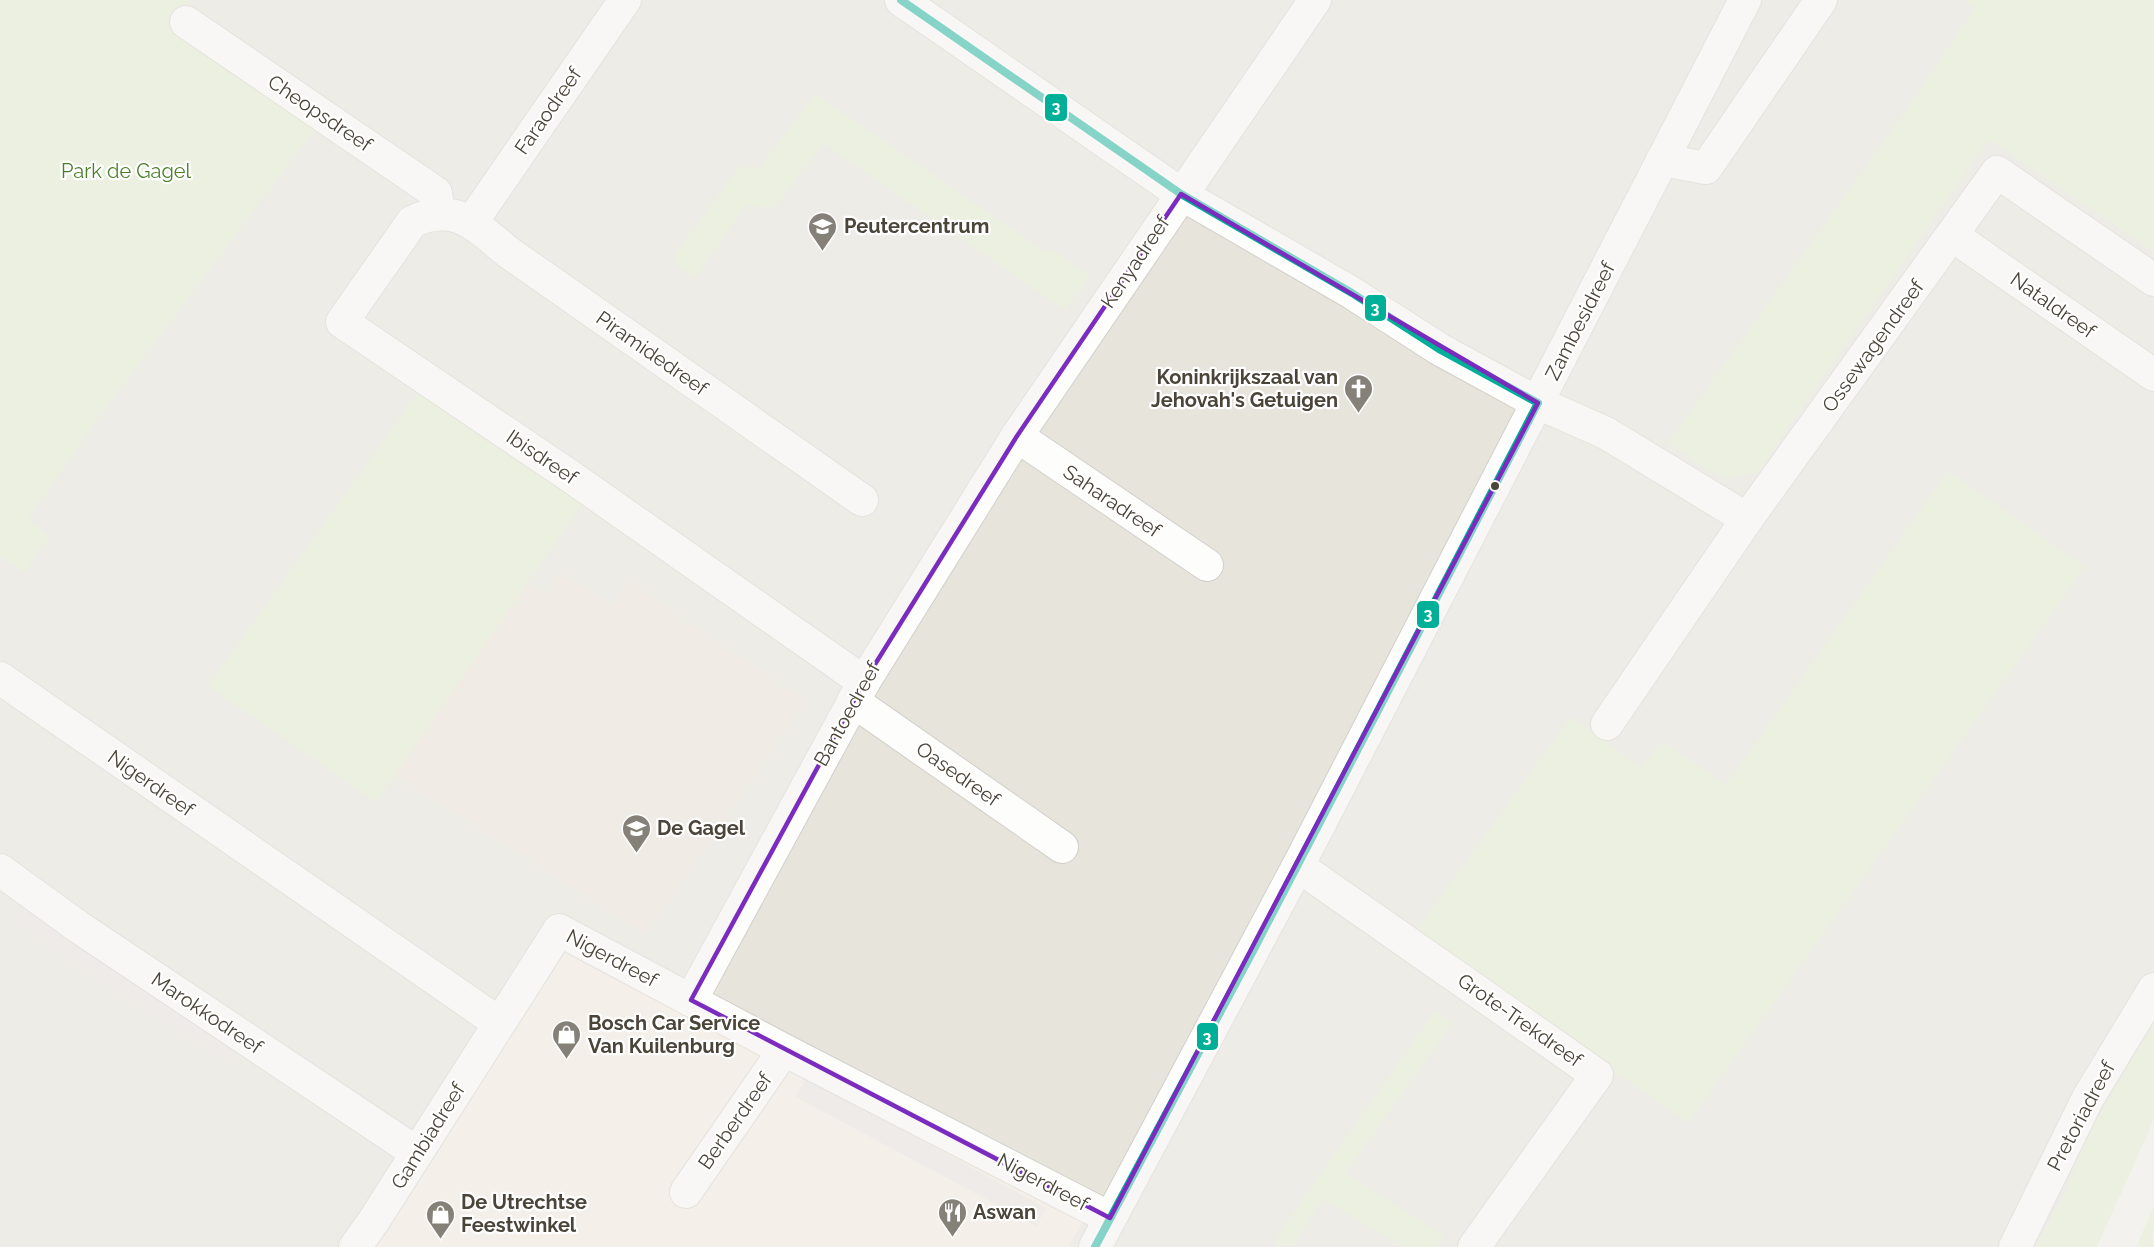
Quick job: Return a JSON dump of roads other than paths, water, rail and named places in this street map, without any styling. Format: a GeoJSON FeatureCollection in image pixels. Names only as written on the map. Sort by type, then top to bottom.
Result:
{"type":"FeatureCollection","features":[{"type":"Feature","properties":{"kind":"street","name":"Faraodreef"},"geometry":{"type":"LineString","coordinates":[[471,223],[625,0]]}},
{"type":"Feature","properties":{"kind":"street","name":"Kenyadreef"},"geometry":{"type":"LineString","coordinates":[[1017,436],[1315,0]]}},
{"type":"Feature","properties":{"kind":"street","name":"Zambesidreef"},"geometry":{"type":"LineString","coordinates":[[1095,1247],[1298,866],[1745,0]]}},
{"type":"Feature","properties":{"kind":"street"},"geometry":{"type":"LineString","coordinates":[[1662,160],[1706,168],[1821,0]]}},
{"type":"Feature","properties":{"kind":"street"},"geometry":{"type":"LineString","coordinates":[[905,1],[1181,194],[1352,293],[1439,349],[1538,403],[1605,433],[1747,519]]}},
{"type":"Feature","properties":{"kind":"street","name":"Cheopsdreef"},"geometry":{"type":"LineString","coordinates":[[186,22],[436,193],[440,214]]}},
{"type":"Feature","properties":{"kind":"street","name":"Ossewagendreef"},"geometry":{"type":"LineString","coordinates":[[1607,724],[1747,519],[1953,236],[1997,171],[2154,280]]}},
{"type":"Feature","properties":{"kind":"street","name":"Piramidedreef"},"geometry":{"type":"LineString","coordinates":[[440,214],[456,215],[471,223],[508,252],[862,500]]}},
{"type":"Feature","properties":{"kind":"street","name":"Ibisdreef"},"geometry":{"type":"LineString","coordinates":[[440,214],[425,216],[412,222],[342,322],[567,474],[858,691]]}},
{"type":"Feature","properties":{"kind":"street","name":"Nataldreef"},"geometry":{"type":"LineString","coordinates":[[1953,236],[2154,375]]}},
{"type":"Feature","properties":{"kind":"street","name":"Saharadreef"},"geometry":{"type":"LineString","coordinates":[[1017,436],[1207,565]]}},
{"type":"Feature","properties":{"kind":"street","name":"Bantoedreef"},"geometry":{"type":"LineString","coordinates":[[691,999],[858,691],[1017,436]]}},
{"type":"Feature","properties":{"kind":"street","name":"Nigerdreef"},"geometry":{"type":"LineString","coordinates":[[0,678],[499,1023],[559,930],[784,1050],[1110,1218]]}},
{"type":"Feature","properties":{"kind":"street","name":"Oasedreef"},"geometry":{"type":"LineString","coordinates":[[858,691],[1062,848]]}},
{"type":"Feature","properties":{"kind":"street","name":"Grote-Trekdreef"},"geometry":{"type":"LineString","coordinates":[[1298,866],[1597,1075],[1474,1247]]}},
{"type":"Feature","properties":{"kind":"street","name":"Marokkodreef"},"geometry":{"type":"LineString","coordinates":[[0,870],[80,928],[417,1153]]}},
{"type":"Feature","properties":{"kind":"street","name":"Pretoriadreef"},"geometry":{"type":"LineString","coordinates":[[2015,1247],[2088,1098],[2154,989]]}},
{"type":"Feature","properties":{"kind":"street","name":"Gambiadreef"},"geometry":{"type":"LineString","coordinates":[[355,1247],[499,1023]]}},
{"type":"Feature","properties":{"kind":"street","name":"Berberdreef"},"geometry":{"type":"LineString","coordinates":[[686,1192],[784,1050]]}},
{"type":"Feature","properties":{"kind":"place","name":"Peutercentrum"},"geometry":{"type":"Point","coordinates":[823,252]}},
{"type":"Feature","properties":{"kind":"place","name":"Koninkrijkszaal van Jehovah's Getuigen"},"geometry":{"type":"Point","coordinates":[1359,414]}},
{"type":"Feature","properties":{"kind":"place","name":"De Gagel"},"geometry":{"type":"Point","coordinates":[636,854]}},
{"type":"Feature","properties":{"kind":"place","name":"Bosch Car Service Van Kuilenburg"},"geometry":{"type":"Point","coordinates":[567,1060]}},
{"type":"Feature","properties":{"kind":"place","name":"Aswan"},"geometry":{"type":"Point","coordinates":[952,1238]}},
{"type":"Feature","properties":{"kind":"place","name":"De Utrechtse Feestwinkel"},"geometry":{"type":"Point","coordinates":[440,1240]}},
{"type":"Feature","properties":{"kind":"park label","name":"Park de Gagel"},"geometry":{"type":"Point","coordinates":[126,171]}}]}
